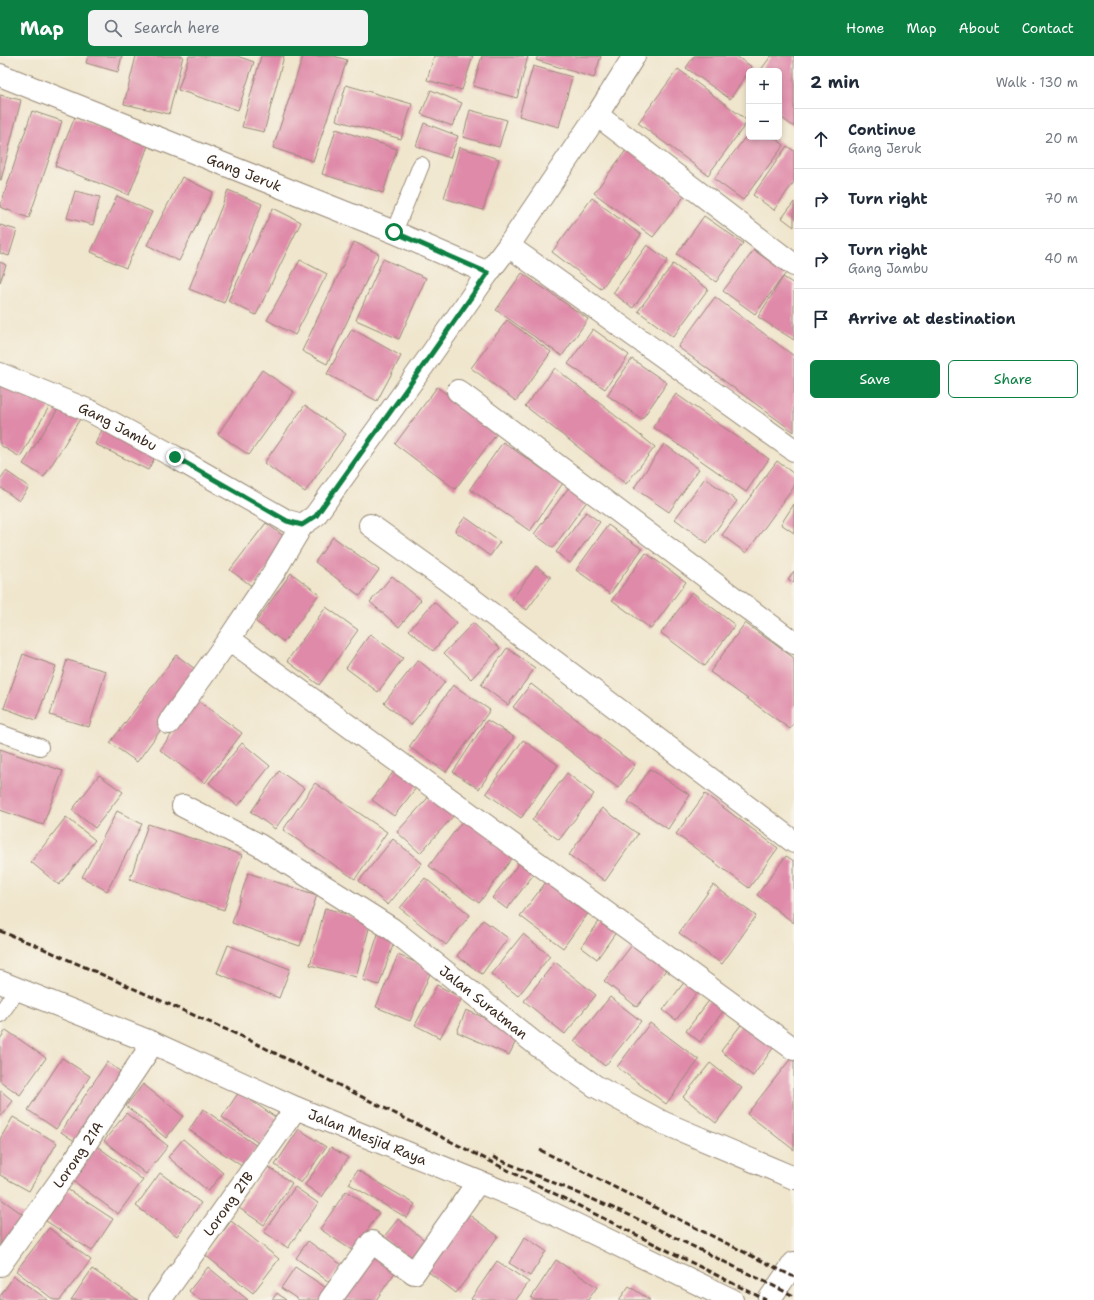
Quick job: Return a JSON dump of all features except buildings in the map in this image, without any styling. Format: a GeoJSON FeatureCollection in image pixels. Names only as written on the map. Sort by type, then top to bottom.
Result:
{"type":"FeatureCollection","features":[{"type":"Feature","properties":{"kind":"street"},"geometry":{"type":"LineString","coordinates":[[169,723],[229,639],[309,520],[423,366],[509,245],[597,115],[634,56]]}},
{"type":"Feature","properties":{"kind":"street","name":"Gang Jeruk"},"geometry":{"type":"LineString","coordinates":[[0,75],[394,232],[488,273]]}},
{"type":"Feature","properties":{"kind":"street"},"geometry":{"type":"LineString","coordinates":[[597,115],[794,265]]}},
{"type":"Feature","properties":{"kind":"street"},"geometry":{"type":"LineString","coordinates":[[509,245],[794,450]]}},
{"type":"Feature","properties":{"kind":"street","name":"Gang Jambu"},"geometry":{"type":"LineString","coordinates":[[0,374],[92,412],[175,457],[287,521],[309,520]]}},
{"type":"Feature","properties":{"kind":"street"},"geometry":{"type":"LineString","coordinates":[[458,391],[794,643]]}},
{"type":"Feature","properties":{"kind":"street"},"geometry":{"type":"LineString","coordinates":[[370,525],[444,578],[794,842]]}},
{"type":"Feature","properties":{"kind":"street"},"geometry":{"type":"LineString","coordinates":[[229,639],[794,1049]]}},
{"type":"Feature","properties":{"kind":"street","name":"Jalan Suratman"},"geometry":{"type":"LineString","coordinates":[[183,806],[259,845],[392,929],[537,1044],[595,1086],[664,1123],[794,1178]]}},
{"type":"Feature","properties":{"kind":"street","name":"Jalan Mesjid Raya"},"geometry":{"type":"LineString","coordinates":[[9,985],[152,1043],[296,1108],[531,1203],[732,1300]]}},
{"type":"Feature","properties":{"kind":"street","name":"Lorong 21A"},"geometry":{"type":"LineString","coordinates":[[0,1265],[70,1167],[152,1043]]}},
{"type":"Feature","properties":{"kind":"street","name":"Lorong 21B"},"geometry":{"type":"LineString","coordinates":[[160,1300],[296,1108]]}},
{"type":"Feature","properties":{"kind":"street"},"geometry":{"type":"LineString","coordinates":[[330,1300],[372,1242],[414,1272],[478,1182]]}},
{"type":"Feature","properties":{"kind":"street"},"geometry":{"type":"LineString","coordinates":[[769,1300],[794,1263]]}},
{"type":"Feature","properties":{"kind":"lane"},"geometry":{"type":"LineString","coordinates":[[394,232],[421,165]]}},
{"type":"Feature","properties":{"kind":"lane"},"geometry":{"type":"LineString","coordinates":[[0,733],[40,747]]}},
{"type":"Feature","properties":{"kind":"lane"},"geometry":{"type":"LineString","coordinates":[[0,1014],[9,985]]}},
{"type":"Feature","properties":{"kind":"railway"},"geometry":{"type":"LineString","coordinates":[[0,931],[243,1037],[766,1300]]}},
{"type":"Feature","properties":{"kind":"railway"},"geometry":{"type":"LineString","coordinates":[[540,1150],[794,1277]]}},
{"type":"Feature","properties":{"kind":"railway"},"geometry":{"type":"LineString","coordinates":[[493,1157],[625,1213],[794,1296]]}},
{"type":"Feature","properties":{"kind":"route"},"geometry":{"type":"LineString","coordinates":[[175,457],[287,521],[302,525],[316,516],[488,273],[394,232]]}}]}
